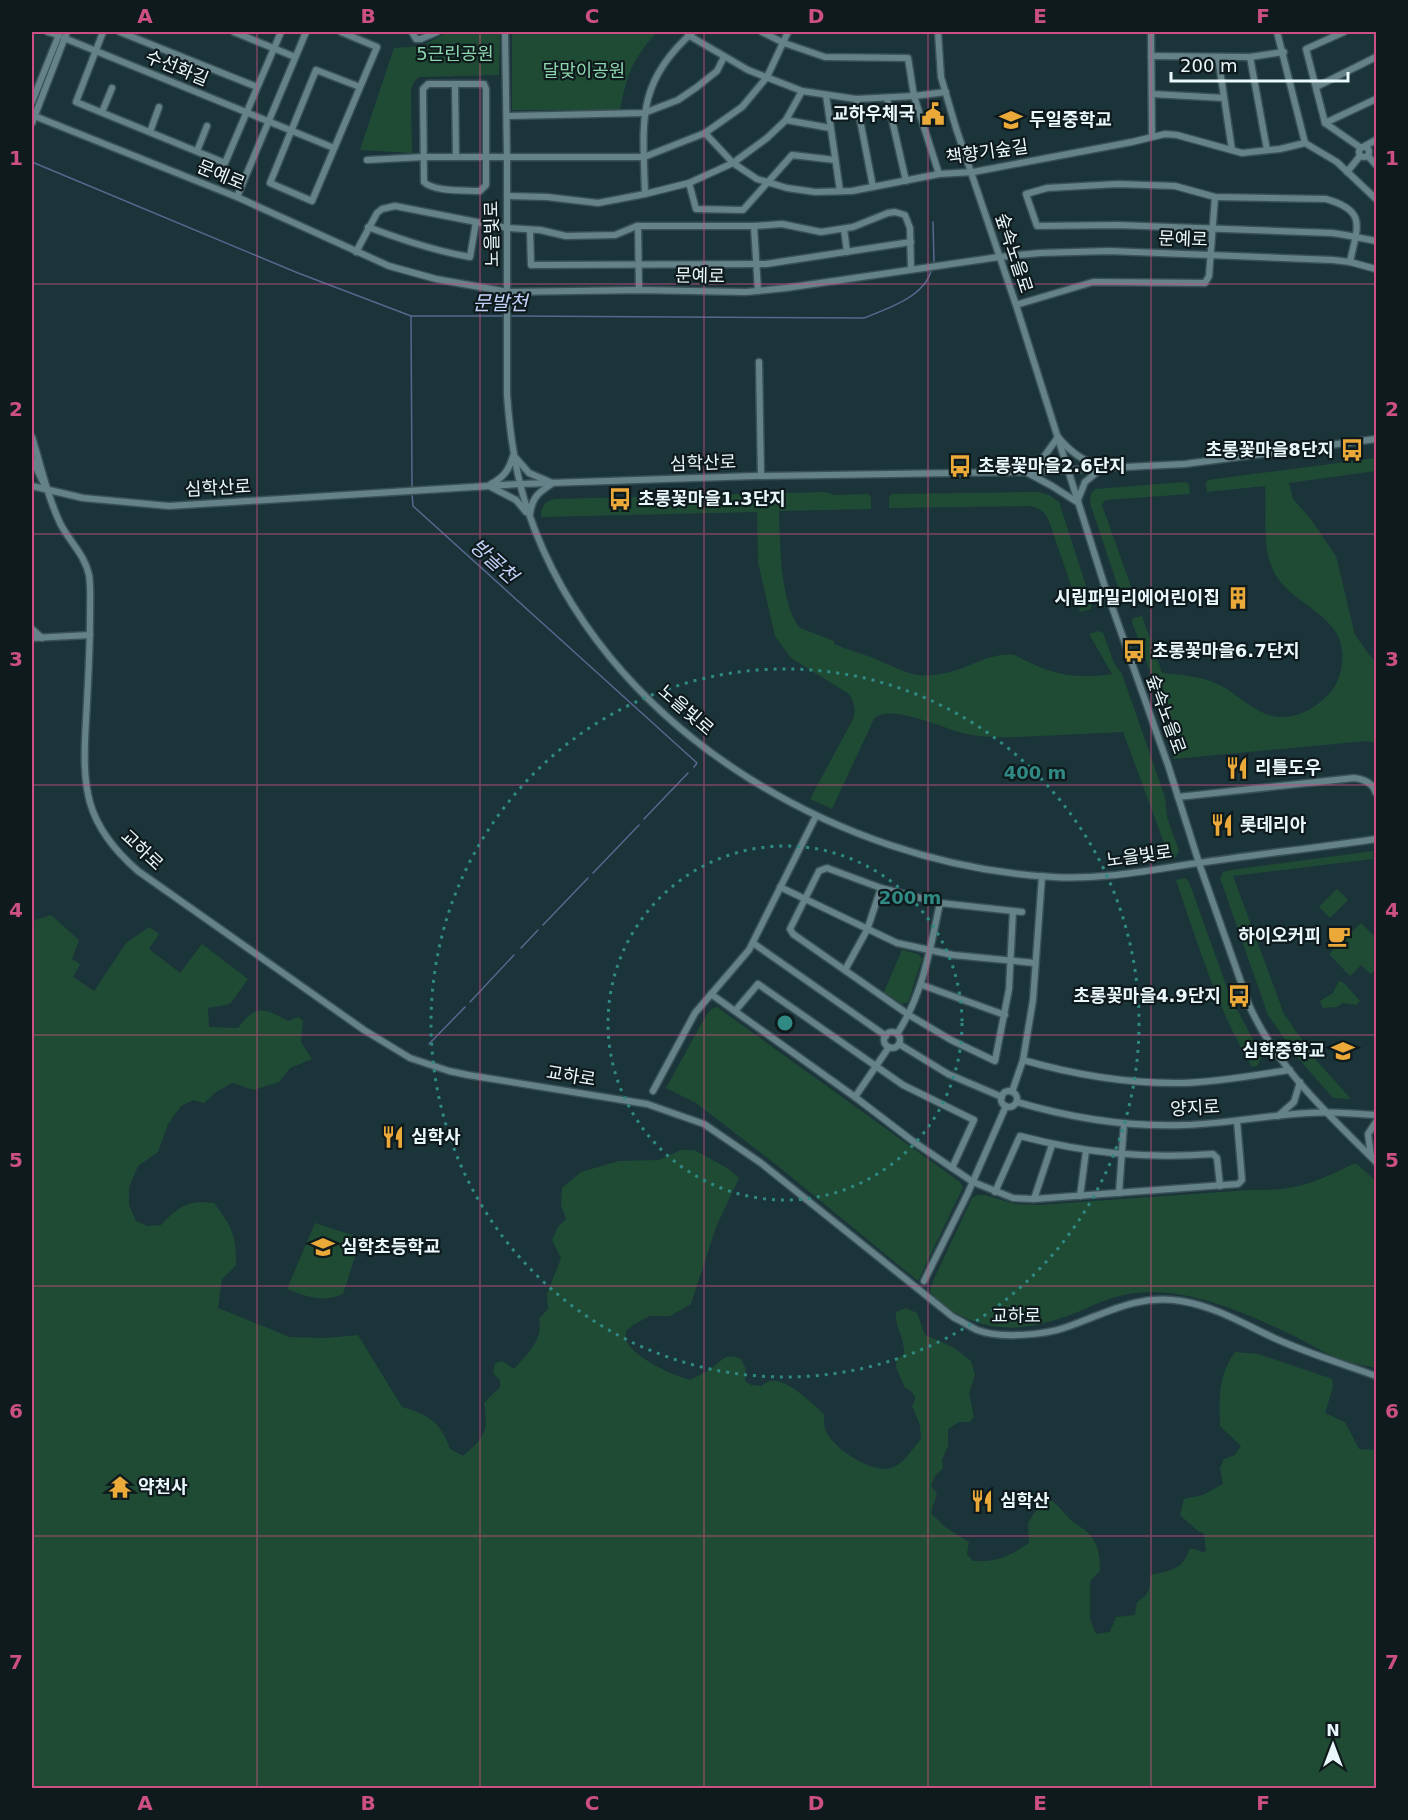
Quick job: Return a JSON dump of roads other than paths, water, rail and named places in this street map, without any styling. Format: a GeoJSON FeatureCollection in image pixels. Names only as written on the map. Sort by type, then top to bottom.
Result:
{"type":"FeatureCollection","features":[{"type":"Feature","properties":{"kind":"street","name":"수선화길"},"geometry":{"type":"LineString","coordinates":[[48,32],[62,34],[95,51],[334,148]]}},
{"type":"Feature","properties":{"kind":"street"},"geometry":{"type":"LineString","coordinates":[[103,32],[76,102],[225,163],[281,32]]}},
{"type":"Feature","properties":{"kind":"street","name":"수선화길"},"geometry":{"type":"LineString","coordinates":[[120,32],[257,87]]}},
{"type":"Feature","properties":{"kind":"street"},"geometry":{"type":"LineString","coordinates":[[234,32],[295,57]]}},
{"type":"Feature","properties":{"kind":"street"},"geometry":{"type":"LineString","coordinates":[[237,197],[306,32]]}},
{"type":"Feature","properties":{"kind":"street"},"geometry":{"type":"LineString","coordinates":[[341,32],[377,47],[312,201],[270,183],[316,70],[360,87]]}},
{"type":"Feature","properties":{"kind":"street"},"geometry":{"type":"LineString","coordinates":[[412,32],[416,39],[437,32]]}},
{"type":"Feature","properties":{"kind":"street","name":"노을빛로"},"geometry":{"type":"LineString","coordinates":[[505,32],[507,395],[513,455],[520,484],[539,541],[573,605],[602,646],[632,681],[677,725],[744,775],[816,816],[864,837],[925,856],[975,868],[1042,876],[1094,877],[1377,839]]}},
{"type":"Feature","properties":{"kind":"street"},"geometry":{"type":"LineString","coordinates":[[762,32],[784,43],[825,57],[908,58],[914,96],[939,174]]}},
{"type":"Feature","properties":{"kind":"street"},"geometry":{"type":"LineString","coordinates":[[368,160],[424,157],[644,157],[705,133],[742,107],[767,78],[788,32]]}},
{"type":"Feature","properties":{"kind":"street","name":"숲속노을로"},"geometry":{"type":"LineString","coordinates":[[938,32],[941,77],[956,128],[973,172],[1114,614],[1168,765],[1238,976],[1257,1022],[1290,1070],[1325,1113],[1377,1162]]}},
{"type":"Feature","properties":{"kind":"street"},"geometry":{"type":"LineString","coordinates":[[1151,32],[1152,136]]}},
{"type":"Feature","properties":{"kind":"street"},"geometry":{"type":"LineString","coordinates":[[1277,32],[1284,52],[1305,143],[1327,156],[1377,199]]}},
{"type":"Feature","properties":{"kind":"street"},"geometry":{"type":"LineString","coordinates":[[1344,32],[1306,49],[1325,123],[1368,150],[1368,156],[1377,165]]}},
{"type":"Feature","properties":{"kind":"street"},"geometry":{"type":"LineString","coordinates":[[32,102],[62,34]]}},
{"type":"Feature","properties":{"kind":"street"},"geometry":{"type":"LineString","coordinates":[[32,123],[62,34]]}},
{"type":"Feature","properties":{"kind":"street"},"geometry":{"type":"LineString","coordinates":[[645,194],[644,113],[652,83],[664,62],[691,34],[724,57],[748,70],[802,91],[856,99],[946,92]]}},
{"type":"Feature","properties":{"kind":"street"},"geometry":{"type":"LineString","coordinates":[[1151,57],[1250,57],[1284,52]]}},
{"type":"Feature","properties":{"kind":"street"},"geometry":{"type":"LineString","coordinates":[[507,116],[644,113],[678,100],[697,87],[717,71],[724,57]]}},
{"type":"Feature","properties":{"kind":"street"},"geometry":{"type":"LineString","coordinates":[[1218,57],[1232,150]]}},
{"type":"Feature","properties":{"kind":"street"},"geometry":{"type":"LineString","coordinates":[[1250,57],[1267,150]]}},
{"type":"Feature","properties":{"kind":"street"},"geometry":{"type":"LineString","coordinates":[[1316,87],[1377,57]]}},
{"type":"Feature","properties":{"kind":"street"},"geometry":{"type":"LineString","coordinates":[[428,84],[455,84],[484,84],[486,89],[486,185],[480,191],[452,190],[428,186],[424,182],[423,89],[428,84]]}},
{"type":"Feature","properties":{"kind":"street"},"geometry":{"type":"LineString","coordinates":[[455,84],[456,157]]}},
{"type":"Feature","properties":{"kind":"street"},"geometry":{"type":"LineString","coordinates":[[102,112],[112,88]]}},
{"type":"Feature","properties":{"kind":"street"},"geometry":{"type":"LineString","coordinates":[[507,196],[547,197],[598,203],[689,183],[733,163],[767,138],[786,120],[802,91]]}},
{"type":"Feature","properties":{"kind":"street"},"geometry":{"type":"LineString","coordinates":[[1152,94],[1224,98]]}},
{"type":"Feature","properties":{"kind":"street"},"geometry":{"type":"LineString","coordinates":[[826,95],[840,191]]}},
{"type":"Feature","properties":{"kind":"street"},"geometry":{"type":"LineString","coordinates":[[887,98],[906,181]]}},
{"type":"Feature","properties":{"kind":"street"},"geometry":{"type":"LineString","coordinates":[[856,99],[873,187]]}},
{"type":"Feature","properties":{"kind":"street"},"geometry":{"type":"LineString","coordinates":[[1325,123],[1377,99]]}},
{"type":"Feature","properties":{"kind":"street"},"geometry":{"type":"LineString","coordinates":[[150,132],[159,107]]}},
{"type":"Feature","properties":{"kind":"street","name":"문예로"},"geometry":{"type":"LineString","coordinates":[[33,116],[237,197],[389,266],[436,279],[508,292],[758,291],[999,257],[1109,251],[1350,262],[1377,269]]}},
{"type":"Feature","properties":{"kind":"street"},"geometry":{"type":"LineString","coordinates":[[786,120],[830,128]]}},
{"type":"Feature","properties":{"kind":"street"},"geometry":{"type":"LineString","coordinates":[[197,151],[207,126]]}},
{"type":"Feature","properties":{"kind":"street","name":"책향기숲길"},"geometry":{"type":"LineString","coordinates":[[705,133],[733,163],[757,179],[786,188],[815,192],[873,187],[939,174],[973,172],[1165,134],[1177,135],[1242,153],[1305,143]]}},
{"type":"Feature","properties":{"kind":"street"},"geometry":{"type":"LineString","coordinates":[[1347,172],[1360,156],[1359,151],[1377,140]]}},
{"type":"Feature","properties":{"kind":"street"},"geometry":{"type":"LineString","coordinates":[[689,183],[696,209],[742,210],[792,156],[835,160]]}},
{"type":"Feature","properties":{"kind":"street"},"geometry":{"type":"LineString","coordinates":[[1360,156],[1365,158],[1368,156]]}},
{"type":"Feature","properties":{"kind":"street"},"geometry":{"type":"LineString","coordinates":[[1350,262],[1355,236],[1357,223],[1354,212],[1342,204],[1326,199],[1215,197],[1182,187],[1118,184],[1047,188],[1026,194],[1036,226],[1117,225],[1332,233],[1355,236],[1377,241]]}},
{"type":"Feature","properties":{"kind":"street"},"geometry":{"type":"LineString","coordinates":[[1016,305],[1093,282],[1200,285],[1208,280],[1212,255],[1215,197]]}},
{"type":"Feature","properties":{"kind":"street"},"geometry":{"type":"LineString","coordinates":[[356,252],[377,213],[382,209],[395,206],[507,228],[566,236],[610,236],[638,226],[788,224],[816,232],[844,229],[882,214],[901,213],[905,215],[909,223],[911,269]]}},
{"type":"Feature","properties":{"kind":"street"},"geometry":{"type":"LineString","coordinates":[[368,227],[416,245],[470,256],[476,222]]}},
{"type":"Feature","properties":{"kind":"street"},"geometry":{"type":"LineString","coordinates":[[638,226],[639,290]]}},
{"type":"Feature","properties":{"kind":"street"},"geometry":{"type":"LineString","coordinates":[[754,226],[758,291]]}},
{"type":"Feature","properties":{"kind":"street"},"geometry":{"type":"LineString","coordinates":[[844,229],[847,252]]}},
{"type":"Feature","properties":{"kind":"street"},"geometry":{"type":"LineString","coordinates":[[530,230],[531,265],[757,264],[911,242]]}},
{"type":"Feature","properties":{"kind":"street"},"geometry":{"type":"LineString","coordinates":[[759,362],[762,476]]}},
{"type":"Feature","properties":{"kind":"street","name":"교하로"},"geometry":{"type":"LineString","coordinates":[[32,437],[45,475],[47,489]]}},
{"type":"Feature","properties":{"kind":"street"},"geometry":{"type":"LineString","coordinates":[[1058,437],[1075,456],[1102,468],[1085,482],[1077,502],[1026,472],[1043,458],[1058,437]]}},
{"type":"Feature","properties":{"kind":"street","name":"심학산로"},"geometry":{"type":"LineString","coordinates":[[32,486],[83,498],[169,506],[488,485],[762,476],[1026,472],[1185,464],[1377,439]]}},
{"type":"Feature","properties":{"kind":"street"},"geometry":{"type":"LineString","coordinates":[[513,455],[529,473],[553,483]]}},
{"type":"Feature","properties":{"kind":"street"},"geometry":{"type":"LineString","coordinates":[[488,485],[501,478],[509,470],[513,455]]}},
{"type":"Feature","properties":{"kind":"street","name":"교하로"},"geometry":{"type":"LineString","coordinates":[[32,464],[47,489],[61,524],[85,561],[90,586],[90,635],[84,776],[92,809],[107,839],[138,871],[364,1030],[410,1058],[425,1064],[468,1075],[647,1104],[704,1124],[761,1163],[953,1317],[979,1330],[999,1334],[1051,1331],[1066,1328],[1130,1303],[1149,1300],[1180,1300],[1204,1306],[1275,1338],[1377,1376]]}},
{"type":"Feature","properties":{"kind":"street"},"geometry":{"type":"LineString","coordinates":[[530,517],[535,496],[553,483]]}},
{"type":"Feature","properties":{"kind":"street"},"geometry":{"type":"LineString","coordinates":[[488,485],[516,500],[530,517]]}},
{"type":"Feature","properties":{"kind":"street"},"geometry":{"type":"LineString","coordinates":[[32,629],[42,638]]}},
{"type":"Feature","properties":{"kind":"street"},"geometry":{"type":"LineString","coordinates":[[32,638],[90,635]]}},
{"type":"Feature","properties":{"kind":"street"},"geometry":{"type":"LineString","coordinates":[[1178,797],[1354,778],[1367,782],[1377,793]]}},
{"type":"Feature","properties":{"kind":"street"},"geometry":{"type":"LineString","coordinates":[[653,1091],[695,1013],[753,943],[816,816]]}},
{"type":"Feature","properties":{"kind":"street"},"geometry":{"type":"LineString","coordinates":[[1013,911],[1011,961],[1005,1015],[995,1061],[951,1040],[909,1015],[793,934],[790,929],[819,871],[827,868],[881,888],[940,903],[1013,911],[1022,912]]}},
{"type":"Feature","properties":{"kind":"street"},"geometry":{"type":"LineString","coordinates":[[1012,1092],[1023,1060],[1033,1000],[1042,876]]}},
{"type":"Feature","properties":{"kind":"street"},"geometry":{"type":"LineString","coordinates":[[780,887],[897,943],[929,951],[1035,963]]}},
{"type":"Feature","properties":{"kind":"street"},"geometry":{"type":"LineString","coordinates":[[845,970],[867,930],[881,888]]}},
{"type":"Feature","properties":{"kind":"street"},"geometry":{"type":"LineString","coordinates":[[897,1034],[909,1015],[922,985],[940,903]]}},
{"type":"Feature","properties":{"kind":"street"},"geometry":{"type":"LineString","coordinates":[[753,943],[886,1036]]}},
{"type":"Feature","properties":{"kind":"street"},"geometry":{"type":"LineString","coordinates":[[735,1011],[758,984],[875,1066],[919,1093],[974,1120],[952,1168]]}},
{"type":"Feature","properties":{"kind":"street"},"geometry":{"type":"LineString","coordinates":[[922,985],[1005,1015]]}},
{"type":"Feature","properties":{"kind":"street"},"geometry":{"type":"LineString","coordinates":[[711,994],[952,1168],[973,1182],[1013,1198],[1034,1200],[1238,1185],[1242,1180],[1237,1121]]}},
{"type":"Feature","properties":{"kind":"street"},"geometry":{"type":"LineString","coordinates":[[886,1036],[892,1033],[897,1034]]}},
{"type":"Feature","properties":{"kind":"street"},"geometry":{"type":"LineString","coordinates":[[886,1036],[885,1043],[894,1048],[899,1044],[900,1038],[897,1034]]}},
{"type":"Feature","properties":{"kind":"street"},"geometry":{"type":"LineString","coordinates":[[899,1044],[948,1074],[1002,1097]]}},
{"type":"Feature","properties":{"kind":"street"},"geometry":{"type":"LineString","coordinates":[[855,1096],[889,1047]]}},
{"type":"Feature","properties":{"kind":"street"},"geometry":{"type":"LineString","coordinates":[[1023,1060],[1083,1075],[1159,1083],[1209,1081],[1290,1070]]}},
{"type":"Feature","properties":{"kind":"street"},"geometry":{"type":"LineString","coordinates":[[1278,1116],[1294,1102],[1300,1082]]}},
{"type":"Feature","properties":{"kind":"street"},"geometry":{"type":"LineString","coordinates":[[1002,1097],[1007,1092],[1012,1092]]}},
{"type":"Feature","properties":{"kind":"street"},"geometry":{"type":"LineString","coordinates":[[1002,1097],[1002,1102],[1006,1106],[1013,1106],[1017,1102],[1017,1097],[1012,1092]]}},
{"type":"Feature","properties":{"kind":"street","name":"양지로"},"geometry":{"type":"LineString","coordinates":[[1017,1102],[1072,1116],[1124,1123],[1184,1125],[1325,1113],[1377,1115]]}},
{"type":"Feature","properties":{"kind":"street"},"geometry":{"type":"LineString","coordinates":[[924,1281],[973,1182],[1006,1106]]}},
{"type":"Feature","properties":{"kind":"street"},"geometry":{"type":"LineString","coordinates":[[1371,1156],[1368,1134],[1377,1122]]}},
{"type":"Feature","properties":{"kind":"street"},"geometry":{"type":"LineString","coordinates":[[1119,1193],[1124,1123]]}},
{"type":"Feature","properties":{"kind":"street"},"geometry":{"type":"LineString","coordinates":[[994,1192],[1020,1136],[1052,1145],[1122,1155],[1213,1154],[1217,1158],[1220,1186]]}},
{"type":"Feature","properties":{"kind":"street"},"geometry":{"type":"LineString","coordinates":[[1034,1200],[1052,1145]]}},
{"type":"Feature","properties":{"kind":"street"},"geometry":{"type":"LineString","coordinates":[[1080,1196],[1086,1151]]}},
{"type":"Feature","properties":{"kind":"waterway","name":"문발천"},"geometry":{"type":"LineString","coordinates":[[32,162],[298,273],[411,316],[505,316]]}},
{"type":"Feature","properties":{"kind":"waterway","name":"문발천"},"geometry":{"type":"LineString","coordinates":[[933,222],[934,263]]}},
{"type":"Feature","properties":{"kind":"waterway","name":"문발천"},"geometry":{"type":"LineString","coordinates":[[510,316],[864,318],[913,295],[921,288],[931,271]]}},
{"type":"Feature","properties":{"kind":"waterway","name":"방골천"},"geometry":{"type":"LineString","coordinates":[[411,316],[412,488]]}},
{"type":"Feature","properties":{"kind":"waterway","name":"방골천"},"geometry":{"type":"LineString","coordinates":[[412,493],[413,506],[697,763],[694,767]]}},
{"type":"Feature","properties":{"kind":"waterway"},"geometry":{"type":"LineString","coordinates":[[644,819],[688,773]]}},
{"type":"Feature","properties":{"kind":"waterway"},"geometry":{"type":"LineString","coordinates":[[593,873],[639,825]]}},
{"type":"Feature","properties":{"kind":"waterway"},"geometry":{"type":"LineString","coordinates":[[543,925],[588,878]]}},
{"type":"Feature","properties":{"kind":"waterway"},"geometry":{"type":"LineString","coordinates":[[521,948],[538,930]]}},
{"type":"Feature","properties":{"kind":"waterway"},"geometry":{"type":"LineString","coordinates":[[470,1002],[514,955]]}},
{"type":"Feature","properties":{"kind":"waterway"},"geometry":{"type":"LineString","coordinates":[[429,1044],[465,1007]]}},
{"type":"Feature","properties":{"kind":"place","name":"교하우체국"},"geometry":{"type":"Point","coordinates":[933,114]}},
{"type":"Feature","properties":{"kind":"place","name":"두일중학교"},"geometry":{"type":"Point","coordinates":[1011,120]}},
{"type":"Feature","properties":{"kind":"place","name":"초롱꽃마을8단지"},"geometry":{"type":"Point","coordinates":[1352,450]}},
{"type":"Feature","properties":{"kind":"place","name":"초롱꽃마을2.6단지"},"geometry":{"type":"Point","coordinates":[960,466]}},
{"type":"Feature","properties":{"kind":"place","name":"초롱꽃마을1.3단지"},"geometry":{"type":"Point","coordinates":[620,499]}},
{"type":"Feature","properties":{"kind":"place","name":"시립파밀리에어린이집"},"geometry":{"type":"Point","coordinates":[1238,598]}},
{"type":"Feature","properties":{"kind":"place","name":"초롱꽃마을6.7단지"},"geometry":{"type":"Point","coordinates":[1134,651]}},
{"type":"Feature","properties":{"kind":"place","name":"리틀도우"},"geometry":{"type":"Point","coordinates":[1237,768]}},
{"type":"Feature","properties":{"kind":"place","name":"롯데리아"},"geometry":{"type":"Point","coordinates":[1222,825]}},
{"type":"Feature","properties":{"kind":"place","name":"하이오커피"},"geometry":{"type":"Point","coordinates":[1339,936]}},
{"type":"Feature","properties":{"kind":"place","name":"초롱꽃마을4.9단지"},"geometry":{"type":"Point","coordinates":[1239,996]}},
{"type":"Feature","properties":{"kind":"place","name":"심학중학교"},"geometry":{"type":"Point","coordinates":[1343,1051]}},
{"type":"Feature","properties":{"kind":"place","name":"심학사"},"geometry":{"type":"Point","coordinates":[393,1137]}},
{"type":"Feature","properties":{"kind":"place","name":"심학초등학교"},"geometry":{"type":"Point","coordinates":[323,1247]}},
{"type":"Feature","properties":{"kind":"place","name":"약천사"},"geometry":{"type":"Point","coordinates":[120,1487]}},
{"type":"Feature","properties":{"kind":"place","name":"심학산"},"geometry":{"type":"Point","coordinates":[982,1501]}},
{"type":"Feature","properties":{"kind":"park label","name":"5근린공원"},"geometry":{"type":"Point","coordinates":[455,54]}},
{"type":"Feature","properties":{"kind":"park label","name":"달맞이공원"},"geometry":{"type":"Point","coordinates":[584,71]}}]}
